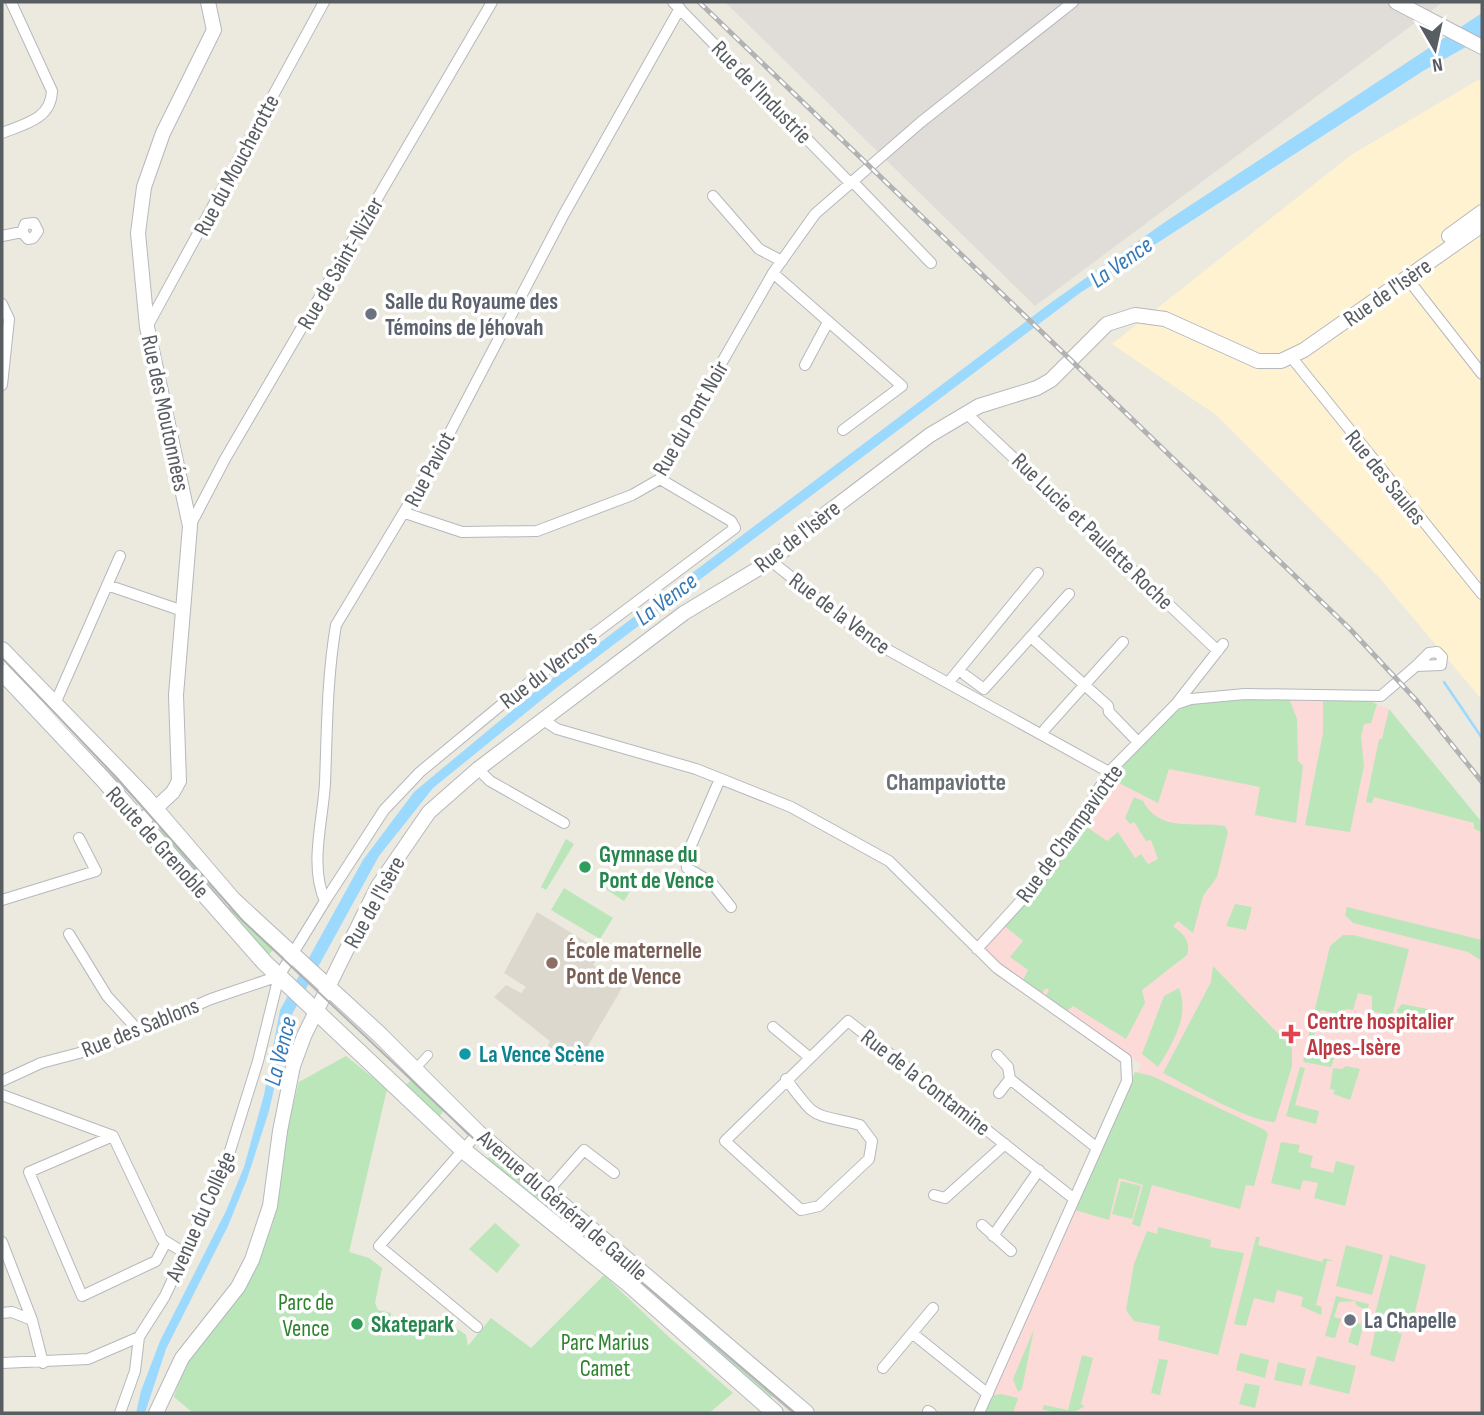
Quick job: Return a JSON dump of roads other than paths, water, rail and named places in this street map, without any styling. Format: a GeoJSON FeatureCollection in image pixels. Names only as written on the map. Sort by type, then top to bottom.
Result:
{"type":"FeatureCollection","features":[{"type":"Feature","properties":{"kind":"main road","name":"Route de Grenoble"},"geometry":{"type":"LineString","coordinates":[[2,650],[156,808],[233,900],[325,984]]}},
{"type":"Feature","properties":{"kind":"main road","name":"Route de Grenoble"},"geometry":{"type":"LineString","coordinates":[[2,672],[285,980],[313,1007]]}},
{"type":"Feature","properties":{"kind":"main road","name":"Avenue du Général de Gaulle"},"geometry":{"type":"LineString","coordinates":[[325,984],[478,1133],[806,1413]]}},
{"type":"Feature","properties":{"kind":"main road","name":"Avenue du Général de Gaulle"},"geometry":{"type":"LineString","coordinates":[[313,1007],[463,1150],[540,1215],[629,1284],[775,1413]]}},
{"type":"Feature","properties":{"kind":"street"},"geometry":{"type":"LineString","coordinates":[[2,133],[45,114],[51,104],[52,90],[11,2]]}},
{"type":"Feature","properties":{"kind":"street","name":"Rue des Moutonnées"},"geometry":{"type":"LineString","coordinates":[[140,823],[173,792],[179,781],[176,695],[190,526],[147,327],[138,233],[144,187],[166,126],[214,30],[208,2]]}},
{"type":"Feature","properties":{"kind":"street","name":"Rue du Moucherotte"},"geometry":{"type":"LineString","coordinates":[[147,327],[324,2]]}},
{"type":"Feature","properties":{"kind":"street","name":"Rue de Saint-Nizier"},"geometry":{"type":"LineString","coordinates":[[190,526],[225,459],[492,2]]}},
{"type":"Feature","properties":{"kind":"street","name":"Rue du Pont Noir"},"geometry":{"type":"LineString","coordinates":[[405,513],[462,532],[537,531],[632,495],[660,479],[686,425],[773,273],[815,214],[1073,2]]}},
{"type":"Feature","properties":{"kind":"street"},"geometry":{"type":"LineString","coordinates":[[1396,2],[1480,46]]}},
{"type":"Feature","properties":{"kind":"street","name":"Rue de l'Industrie"},"geometry":{"type":"LineString","coordinates":[[676,5],[851,182]]}},
{"type":"Feature","properties":{"kind":"street","name":"Rue Paviot"},"geometry":{"type":"LineString","coordinates":[[325,901],[319,887],[318,842],[324,787],[331,656],[336,625],[405,513],[676,5]]}},
{"type":"Feature","properties":{"kind":"street"},"geometry":{"type":"LineString","coordinates":[[851,182],[931,264]]}},
{"type":"Feature","properties":{"kind":"street"},"geometry":{"type":"LineString","coordinates":[[713,196],[759,249],[782,261]]}},
{"type":"Feature","properties":{"kind":"street","name":"Rue de l'Isère"},"geometry":{"type":"LineString","coordinates":[[1294,352],[1482,212]]}},
{"type":"Feature","properties":{"kind":"street","name":"Rue de l'Isère"},"geometry":{"type":"LineString","coordinates":[[156,1413],[182,1358],[238,1287],[255,1251],[270,1206],[293,1066],[313,1007],[377,886],[429,812],[542,719],[684,613],[771,561],[827,513],[930,435],[995,399],[1037,388],[1051,380],[1107,324],[1135,315],[1165,318],[1239,353],[1294,352],[1482,225]]}},
{"type":"Feature","properties":{"kind":"street"},"geometry":{"type":"LineString","coordinates":[[2,236],[22,232]]}},
{"type":"Feature","properties":{"kind":"street"},"geometry":{"type":"LineString","coordinates":[[773,273],[902,386],[843,430]]}},
{"type":"Feature","properties":{"kind":"street"},"geometry":{"type":"LineString","coordinates":[[1407,278],[1482,374]]}},
{"type":"Feature","properties":{"kind":"street"},"geometry":{"type":"LineString","coordinates":[[2,304],[9,319],[2,385]]}},
{"type":"Feature","properties":{"kind":"street"},"geometry":{"type":"LineString","coordinates":[[805,365],[828,322]]}},
{"type":"Feature","properties":{"kind":"street","name":"Rue des Saules"},"geometry":{"type":"LineString","coordinates":[[1294,352],[1482,594]]}},
{"type":"Feature","properties":{"kind":"street","name":"Rue Lucie et Paulette Roche"},"geometry":{"type":"LineString","coordinates":[[966,414],[1220,648]]}},
{"type":"Feature","properties":{"kind":"street","name":"Rue du Vercors"},"geometry":{"type":"LineString","coordinates":[[325,901],[370,828],[420,772],[509,699],[735,528],[730,521],[669,487],[660,479]]}},
{"type":"Feature","properties":{"kind":"street"},"geometry":{"type":"LineString","coordinates":[[54,706],[120,556]]}},
{"type":"Feature","properties":{"kind":"street","name":"Rue de la Vence"},"geometry":{"type":"LineString","coordinates":[[771,561],[870,640],[1109,772]]}},
{"type":"Feature","properties":{"kind":"street"},"geometry":{"type":"LineString","coordinates":[[948,683],[1038,573]]}},
{"type":"Feature","properties":{"kind":"street"},"geometry":{"type":"LineString","coordinates":[[107,584],[183,611]]}},
{"type":"Feature","properties":{"kind":"street"},"geometry":{"type":"LineString","coordinates":[[965,675],[984,689],[1069,594]]}},
{"type":"Feature","properties":{"kind":"street"},"geometry":{"type":"LineString","coordinates":[[1031,637],[1085,685],[1138,742]]}},
{"type":"Feature","properties":{"kind":"street"},"geometry":{"type":"LineString","coordinates":[[1045,729],[1123,642]]}},
{"type":"Feature","properties":{"kind":"street","name":"Rue de Champaviotte"},"geometry":{"type":"LineString","coordinates":[[977,949],[1039,881],[1067,842],[1109,772],[1176,704],[1220,648]]}},
{"type":"Feature","properties":{"kind":"street"},"geometry":{"type":"LineString","coordinates":[[1176,704],[1201,698],[1245,694],[1381,696],[1416,666]]}},
{"type":"Feature","properties":{"kind":"street"},"geometry":{"type":"LineString","coordinates":[[542,719],[557,729],[720,779],[791,807],[889,860],[977,949],[1021,986],[1126,1059],[1127,1081],[979,1413]]}},
{"type":"Feature","properties":{"kind":"street"},"geometry":{"type":"LineString","coordinates":[[478,769],[490,781],[564,823]]}},
{"type":"Feature","properties":{"kind":"street"},"geometry":{"type":"LineString","coordinates":[[720,779],[686,857],[687,868],[711,882],[731,907]]}},
{"type":"Feature","properties":{"kind":"street"},"geometry":{"type":"LineString","coordinates":[[2,900],[96,871],[79,838]]}},
{"type":"Feature","properties":{"kind":"street"},"geometry":{"type":"LineString","coordinates":[[296,959],[325,901]]}},
{"type":"Feature","properties":{"kind":"street"},"geometry":{"type":"LineString","coordinates":[[69,934],[107,996],[137,1029]]}},
{"type":"Feature","properties":{"kind":"street","name":"Avenue du Collège"},"geometry":{"type":"LineString","coordinates":[[139,1337],[165,1296],[183,1252],[225,1167],[285,980],[296,959]]}},
{"type":"Feature","properties":{"kind":"street","name":"Rue des Sablons"},"geometry":{"type":"LineString","coordinates":[[2,1081],[41,1063],[98,1048],[137,1029],[243,986],[285,980]]}},
{"type":"Feature","properties":{"kind":"street","name":"Rue de la Contamine"},"geometry":{"type":"LineString","coordinates":[[786,1079],[810,1112],[827,1119],[860,1125],[872,1141],[869,1159],[815,1209],[801,1210],[794,1207],[725,1141],[786,1079],[848,1021],[1073,1198]]}},
{"type":"Feature","properties":{"kind":"street"},"geometry":{"type":"LineString","coordinates":[[773,1027],[809,1057]]}},
{"type":"Feature","properties":{"kind":"street"},"geometry":{"type":"LineString","coordinates":[[419,1065],[428,1055]]}},
{"type":"Feature","properties":{"kind":"street"},"geometry":{"type":"LineString","coordinates":[[997,1055],[1008,1067],[1010,1079],[1097,1148]]}},
{"type":"Feature","properties":{"kind":"street","name":"Rue de la Contamine"},"geometry":{"type":"LineString","coordinates":[[999,1093],[1010,1079]]}},
{"type":"Feature","properties":{"kind":"street"},"geometry":{"type":"LineString","coordinates":[[2,1094],[113,1136],[165,1244],[183,1252]]}},
{"type":"Feature","properties":{"kind":"street"},"geometry":{"type":"LineString","coordinates":[[477,1328],[379,1247],[478,1133]]}},
{"type":"Feature","properties":{"kind":"street"},"geometry":{"type":"LineString","coordinates":[[113,1136],[29,1172],[82,1296],[156,1261],[165,1244]]}},
{"type":"Feature","properties":{"kind":"street","name":"Rue de la Contamine"},"geometry":{"type":"LineString","coordinates":[[934,1195],[945,1198],[1005,1144]]}},
{"type":"Feature","properties":{"kind":"street"},"geometry":{"type":"LineString","coordinates":[[547,1192],[584,1150],[614,1173]]}},
{"type":"Feature","properties":{"kind":"street"},"geometry":{"type":"LineString","coordinates":[[993,1236],[1038,1170]]}},
{"type":"Feature","properties":{"kind":"street"},"geometry":{"type":"LineString","coordinates":[[982,1224],[1011,1251]]}},
{"type":"Feature","properties":{"kind":"street"},"geometry":{"type":"LineString","coordinates":[[2,1242],[32,1320],[43,1363]]}},
{"type":"Feature","properties":{"kind":"street"},"geometry":{"type":"LineString","coordinates":[[883,1368],[933,1308]]}},
{"type":"Feature","properties":{"kind":"street"},"geometry":{"type":"LineString","coordinates":[[2,1313],[12,1312],[32,1320]]}},
{"type":"Feature","properties":{"kind":"street"},"geometry":{"type":"LineString","coordinates":[[912,1333],[988,1394]]}},
{"type":"Feature","properties":{"kind":"street"},"geometry":{"type":"LineString","coordinates":[[2,1363],[88,1359],[139,1337]]}},
{"type":"Feature","properties":{"kind":"street"},"geometry":{"type":"LineString","coordinates":[[120,1413],[135,1371],[139,1337]]}},
{"type":"Feature","properties":{"kind":"street"},"geometry":{"type":"LineString","coordinates":[[781,1413],[792,1400]]}},
{"type":"Feature","properties":{"kind":"water","name":"La Vence"},"geometry":{"type":"Polygon","coordinates":[[[1482,13],[1482,38],[1423,71],[1080,293],[555,689],[433,788],[379,856],[290,1018],[269,1111],[247,1179],[228,1226],[166,1349],[145,1413],[136,1413],[141,1391],[160,1341],[226,1211],[244,1167],[264,1095],[280,1010],[363,860],[414,792],[533,693],[1049,304],[1165,222],[1482,13]]]}},
{"type":"Feature","properties":{"kind":"waterway"},"geometry":{"type":"LineString","coordinates":[[1444,682],[1482,738]]}},
{"type":"Feature","properties":{"kind":"tram line"},"geometry":{"type":"LineString","coordinates":[[2,658],[116,777],[242,920],[475,1140],[795,1413]]}},
{"type":"Feature","properties":{"kind":"railway"},"geometry":{"type":"LineString","coordinates":[[699,2],[1350,629],[1417,701],[1482,782]]}},
{"type":"Feature","properties":{"kind":"place","name":"Salle du Royaume des Témoins de Jéhovah"},"geometry":{"type":"Point","coordinates":[371,314]}},
{"type":"Feature","properties":{"kind":"place","name":"Gymnase du Pont de Vence"},"geometry":{"type":"Point","coordinates":[585,867]}},
{"type":"Feature","properties":{"kind":"place","name":"École maternelle Pont de Vence"},"geometry":{"type":"Point","coordinates":[552,963]}},
{"type":"Feature","properties":{"kind":"place","name":"Centre hospitalier Alpes-Isère"},"geometry":{"type":"Point","coordinates":[1291,1034]}},
{"type":"Feature","properties":{"kind":"place","name":"La Vence Scène"},"geometry":{"type":"Point","coordinates":[465,1054]}},
{"type":"Feature","properties":{"kind":"place","name":"La Chapelle"},"geometry":{"type":"Point","coordinates":[1350,1320]}},
{"type":"Feature","properties":{"kind":"place","name":"Skatepark"},"geometry":{"type":"Point","coordinates":[357,1324]}},
{"type":"Feature","properties":{"kind":"district","name":"Champaviotte"},"geometry":{"type":"Point","coordinates":[946,782]}},
{"type":"Feature","properties":{"kind":"park label","name":"Parc de Vence"},"geometry":{"type":"Point","coordinates":[306,1315]}},
{"type":"Feature","properties":{"kind":"park label","name":"Parc Marius Camet"},"geometry":{"type":"Point","coordinates":[605,1355]}}]}
